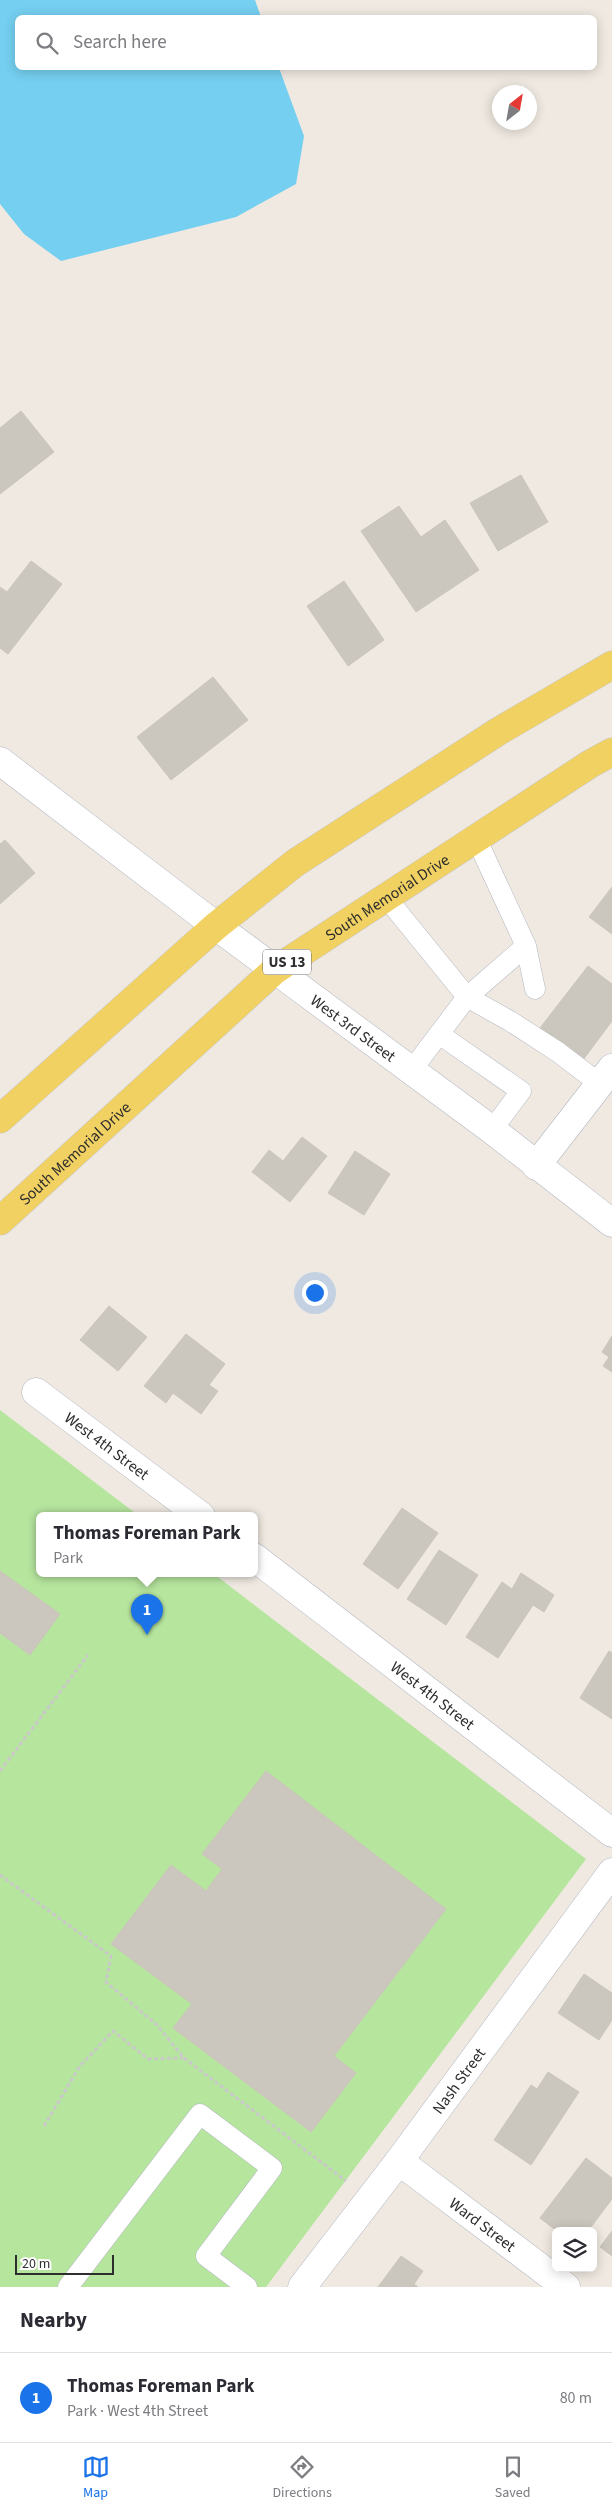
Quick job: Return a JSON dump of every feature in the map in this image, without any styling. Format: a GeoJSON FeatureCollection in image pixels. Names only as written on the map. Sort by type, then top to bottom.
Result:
{"type":"FeatureCollection","features":[{"type":"Feature","properties":{"kind":"main road"},"geometry":{"type":"LineString","coordinates":[[0,1119],[216,926],[296,863],[499,731],[612,665]]}},
{"type":"Feature","properties":{"kind":"main road","name":"South Memorial Drive"},"geometry":{"type":"LineString","coordinates":[[0,1221],[275,970],[385,896],[590,764],[612,752]]}},
{"type":"Feature","properties":{"kind":"street","name":"West 3rd Street"},"geometry":{"type":"LineString","coordinates":[[0,761],[216,926],[411,1072],[492,1130],[536,1166],[612,1223]]}},
{"type":"Feature","properties":{"kind":"street"},"geometry":{"type":"LineString","coordinates":[[536,1166],[606,1076]]}},
{"type":"Feature","properties":{"kind":"street","name":"West 4th Street"},"geometry":{"type":"LineString","coordinates":[[36,1392],[196,1512]]}},
{"type":"Feature","properties":{"kind":"street","name":"West 4th Street"},"geometry":{"type":"LineString","coordinates":[[258,1560],[612,1833]]}},
{"type":"Feature","properties":{"kind":"street","name":"Nash Street"},"geometry":{"type":"LineString","coordinates":[[302,2287],[399,2161],[612,1872]]}},
{"type":"Feature","properties":{"kind":"street","name":"Ward Street"},"geometry":{"type":"LineString","coordinates":[[399,2161],[566,2287]]}},
{"type":"Feature","properties":{"kind":"lane"},"geometry":{"type":"LineString","coordinates":[[476,838],[526,946],[535,989]]}},
{"type":"Feature","properties":{"kind":"lane"},"geometry":{"type":"LineString","coordinates":[[385,896],[467,997],[514,1016],[606,1076]]}},
{"type":"Feature","properties":{"kind":"lane"},"geometry":{"type":"LineString","coordinates":[[411,1072],[467,997],[526,946]]}},
{"type":"Feature","properties":{"kind":"lane"},"geometry":{"type":"LineString","coordinates":[[439,1034],[521,1091],[492,1130]]}},
{"type":"Feature","properties":{"kind":"lane"},"geometry":{"type":"LineString","coordinates":[[68,2287],[200,2114],[272,2168],[206,2256],[247,2287]]}},
{"type":"Feature","properties":{"kind":"path"},"geometry":{"type":"LineString","coordinates":[[0,1771],[88,1655]]}},
{"type":"Feature","properties":{"kind":"path"},"geometry":{"type":"LineString","coordinates":[[0,1876],[111,1956],[106,1982],[156,2024],[184,2058],[369,2198]]}},
{"type":"Feature","properties":{"kind":"path"},"geometry":{"type":"LineString","coordinates":[[44,2126],[80,2066],[113,2030],[148,2059],[184,2058]]}},
{"type":"Feature","properties":{"kind":"green space"},"geometry":{"type":"Polygon","coordinates":[[[0,1410],[134,1512],[36,1512],[36,1577],[218,1577],[586,1859],[266,2287],[0,2287],[0,1410]]]}},
{"type":"Feature","properties":{"kind":"water"},"geometry":{"type":"Polygon","coordinates":[[[0,0],[255,0],[260,15],[15,15],[15,70],[280,70],[304,136],[296,184],[236,217],[61,261],[24,234],[0,204],[0,0]]]}},
{"type":"Feature","properties":{"kind":"building"},"geometry":{"type":"Polygon","coordinates":[[[21,411],[54,452],[0,494],[0,428],[21,411]]]}},
{"type":"Feature","properties":{"kind":"building"},"geometry":{"type":"Polygon","coordinates":[[[521,475],[548,522],[498,551],[470,503],[521,475]]]}},
{"type":"Feature","properties":{"kind":"building"},"geometry":{"type":"Polygon","coordinates":[[[399,506],[421,537],[445,520],[479,570],[416,612],[361,531],[399,506]]]}},
{"type":"Feature","properties":{"kind":"building"},"geometry":{"type":"Polygon","coordinates":[[[31,561],[62,584],[8,654],[0,648],[0,587],[7,592],[31,561]]]}},
{"type":"Feature","properties":{"kind":"building"},"geometry":{"type":"Polygon","coordinates":[[[344,581],[384,640],[348,666],[307,606],[344,581]]]}},
{"type":"Feature","properties":{"kind":"building"},"geometry":{"type":"Polygon","coordinates":[[[213,677],[248,720],[171,780],[137,737],[213,677]]]}},
{"type":"Feature","properties":{"kind":"building"},"geometry":{"type":"Polygon","coordinates":[[[5,840],[35,873],[0,904],[0,844],[5,840]]]}},
{"type":"Feature","properties":{"kind":"building"},"geometry":{"type":"Polygon","coordinates":[[[612,887],[612,934],[589,917],[612,887]]]}},
{"type":"Feature","properties":{"kind":"building"},"geometry":{"type":"Polygon","coordinates":[[[588,966],[612,984],[612,1021],[583,1060],[540,1028],[588,966]]]}},
{"type":"Feature","properties":{"kind":"building"},"geometry":{"type":"Polygon","coordinates":[[[302,1137],[327,1156],[290,1202],[252,1172],[269,1150],[283,1161],[302,1137]]]}},
{"type":"Feature","properties":{"kind":"building"},"geometry":{"type":"Polygon","coordinates":[[[355,1151],[390,1174],[364,1215],[328,1193],[355,1151]]]}},
{"type":"Feature","properties":{"kind":"building"},"geometry":{"type":"Polygon","coordinates":[[[109,1306],[147,1337],[118,1371],[80,1340],[109,1306]]]}},
{"type":"Feature","properties":{"kind":"building"},"geometry":{"type":"Polygon","coordinates":[[[186,1334],[225,1364],[209,1385],[218,1391],[201,1414],[173,1393],[166,1403],[144,1386],[186,1334]]]}},
{"type":"Feature","properties":{"kind":"building"},"geometry":{"type":"Polygon","coordinates":[[[612,1336],[612,1372],[603,1366],[609,1357],[602,1352],[612,1336]]]}},
{"type":"Feature","properties":{"kind":"building"},"geometry":{"type":"Polygon","coordinates":[[[402,1508],[438,1533],[398,1589],[363,1564],[402,1508]]]}},
{"type":"Feature","properties":{"kind":"building"},"geometry":{"type":"Polygon","coordinates":[[[439,1550],[478,1575],[446,1625],[407,1599],[439,1550]]]}},
{"type":"Feature","properties":{"kind":"building"},"geometry":{"type":"Polygon","coordinates":[[[0,1571],[60,1614],[30,1655],[0,1633],[0,1571]]]}},
{"type":"Feature","properties":{"kind":"building"},"geometry":{"type":"Polygon","coordinates":[[[521,1573],[554,1595],[544,1612],[533,1605],[498,1658],[466,1637],[502,1582],[512,1589],[521,1573]]]}},
{"type":"Feature","properties":{"kind":"building"},"geometry":{"type":"Polygon","coordinates":[[[609,1651],[612,1653],[612,1719],[580,1698],[609,1651]]]}},
{"type":"Feature","properties":{"kind":"building"},"geometry":{"type":"Polygon","coordinates":[[[266,1771],[446,1909],[334,2056],[356,2073],[311,2132],[173,2028],[192,2004],[111,1944],[171,1865],[206,1891],[222,1869],[202,1854],[266,1771]]]}},
{"type":"Feature","properties":{"kind":"building"},"geometry":{"type":"Polygon","coordinates":[[[584,1974],[612,1993],[612,2020],[599,2040],[558,2013],[584,1974]]]}},
{"type":"Feature","properties":{"kind":"building"},"geometry":{"type":"Polygon","coordinates":[[[548,2072],[579,2092],[531,2165],[494,2140],[531,2085],[537,2089],[548,2072]]]}},
{"type":"Feature","properties":{"kind":"building"},"geometry":{"type":"Polygon","coordinates":[[[586,2158],[612,2178],[612,2199],[591,2227],[552,2227],[540,2218],[586,2158]]]}},
{"type":"Feature","properties":{"kind":"building"},"geometry":{"type":"Polygon","coordinates":[[[612,2231],[612,2256],[600,2247],[612,2231]]]}},
{"type":"Feature","properties":{"kind":"building"},"geometry":{"type":"Polygon","coordinates":[[[401,2256],[423,2271],[414,2284],[418,2287],[378,2287],[401,2256]]]}},
{"type":"Feature","properties":{"kind":"place","name":"Thomas Foreman Park"},"geometry":{"type":"Point","coordinates":[147,1635]}}]}
